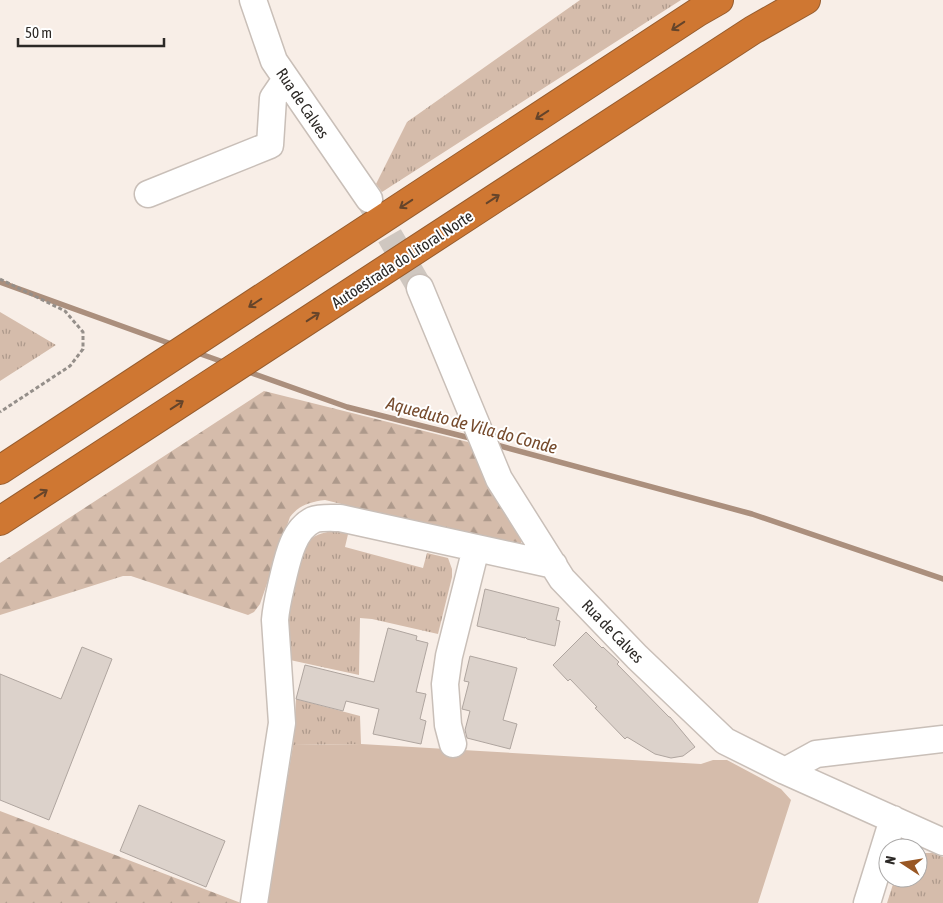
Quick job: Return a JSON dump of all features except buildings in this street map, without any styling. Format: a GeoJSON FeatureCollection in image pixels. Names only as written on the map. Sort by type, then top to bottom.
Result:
{"type":"FeatureCollection","features":[{"type":"Feature","properties":{"kind":"highway"},"geometry":{"type":"LineString","coordinates":[[0,470],[719,0]]}},
{"type":"Feature","properties":{"kind":"highway","name":"Autoestrada do Litoral Norte"},"geometry":{"type":"LineString","coordinates":[[0,521],[745,35],[806,0]]}},
{"type":"Feature","properties":{"kind":"street","name":"Rua de Calves"},"geometry":{"type":"LineString","coordinates":[[253,0],[274,61],[369,199]]}},
{"type":"Feature","properties":{"kind":"street"},"geometry":{"type":"LineString","coordinates":[[148,194],[270,145],[273,98],[286,78]]}},
{"type":"Feature","properties":{"kind":"street","name":"Rua de Calves"},"geometry":{"type":"LineString","coordinates":[[420,288],[499,479],[562,579],[637,657],[725,741],[785,771],[943,842]]}},
{"type":"Feature","properties":{"kind":"street"},"geometry":{"type":"LineString","coordinates":[[254,903],[282,723],[275,620],[276,608],[289,555],[297,536],[313,520],[340,518],[554,565]]}},
{"type":"Feature","properties":{"kind":"street"},"geometry":{"type":"LineString","coordinates":[[453,744],[448,725],[445,684],[449,656],[476,548]]}},
{"type":"Feature","properties":{"kind":"street"},"geometry":{"type":"LineString","coordinates":[[785,771],[816,754],[943,740]]}},
{"type":"Feature","properties":{"kind":"street"},"geometry":{"type":"LineString","coordinates":[[867,903],[893,819]]}},
{"type":"Feature","properties":{"kind":"path"},"geometry":{"type":"LineString","coordinates":[[0,278],[65,311],[83,332],[83,349],[70,366],[0,412]]}},
{"type":"Feature","properties":{"kind":"green space"},"geometry":{"type":"Polygon","coordinates":[[[580,0],[681,0],[382,192],[376,184],[407,122],[580,0]]]}},
{"type":"Feature","properties":{"kind":"green space"},"geometry":{"type":"Polygon","coordinates":[[[0,312],[56,345],[0,381],[0,312]]]}},
{"type":"Feature","properties":{"kind":"green space"},"geometry":{"type":"Polygon","coordinates":[[[264,391],[468,442],[523,539],[519,547],[325,500],[305,505],[290,517],[260,604],[254,612],[248,615],[131,576],[123,576],[0,615],[0,563],[264,391]]]}},
{"type":"Feature","properties":{"kind":"green space"},"geometry":{"type":"Polygon","coordinates":[[[349,530],[345,547],[423,568],[427,553],[448,558],[452,569],[452,577],[438,634],[360,618],[359,675],[290,660],[287,623],[303,546],[313,537],[330,532],[349,530]]]}},
{"type":"Feature","properties":{"kind":"green space"},"geometry":{"type":"Polygon","coordinates":[[[296,699],[360,716],[361,744],[293,745],[296,699]]]}},
{"type":"Feature","properties":{"kind":"green space"},"geometry":{"type":"Polygon","coordinates":[[[361,744],[701,764],[713,760],[727,760],[781,789],[791,800],[758,903],[267,903],[293,745],[361,744]]]}},
{"type":"Feature","properties":{"kind":"green space"},"geometry":{"type":"Polygon","coordinates":[[[0,811],[241,903],[0,903],[0,811]]]}},
{"type":"Feature","properties":{"kind":"green space"},"geometry":{"type":"Polygon","coordinates":[[[928,853],[943,857],[943,903],[887,903],[892,888],[928,888],[928,853]]]}},
{"type":"Feature","properties":{"kind":"waterway","name":"Aqueduto de Vila do Conde"},"geometry":{"type":"LineString","coordinates":[[0,282],[174,345]]}},
{"type":"Feature","properties":{"kind":"waterway","name":"Aqueduto de Vila do Conde"},"geometry":{"type":"LineString","coordinates":[[195,352],[226,363]]}},
{"type":"Feature","properties":{"kind":"waterway","name":"Aqueduto de Vila do Conde"},"geometry":{"type":"LineString","coordinates":[[246,371],[347,407],[474,439]]}},
{"type":"Feature","properties":{"kind":"waterway","name":"Aqueduto de Vila do Conde"},"geometry":{"type":"LineString","coordinates":[[493,444],[752,514],[943,579]]}},
{"type":"Feature","properties":{"kind":"tunnel"},"geometry":{"type":"LineString","coordinates":[[370,202],[420,288]]}}]}
